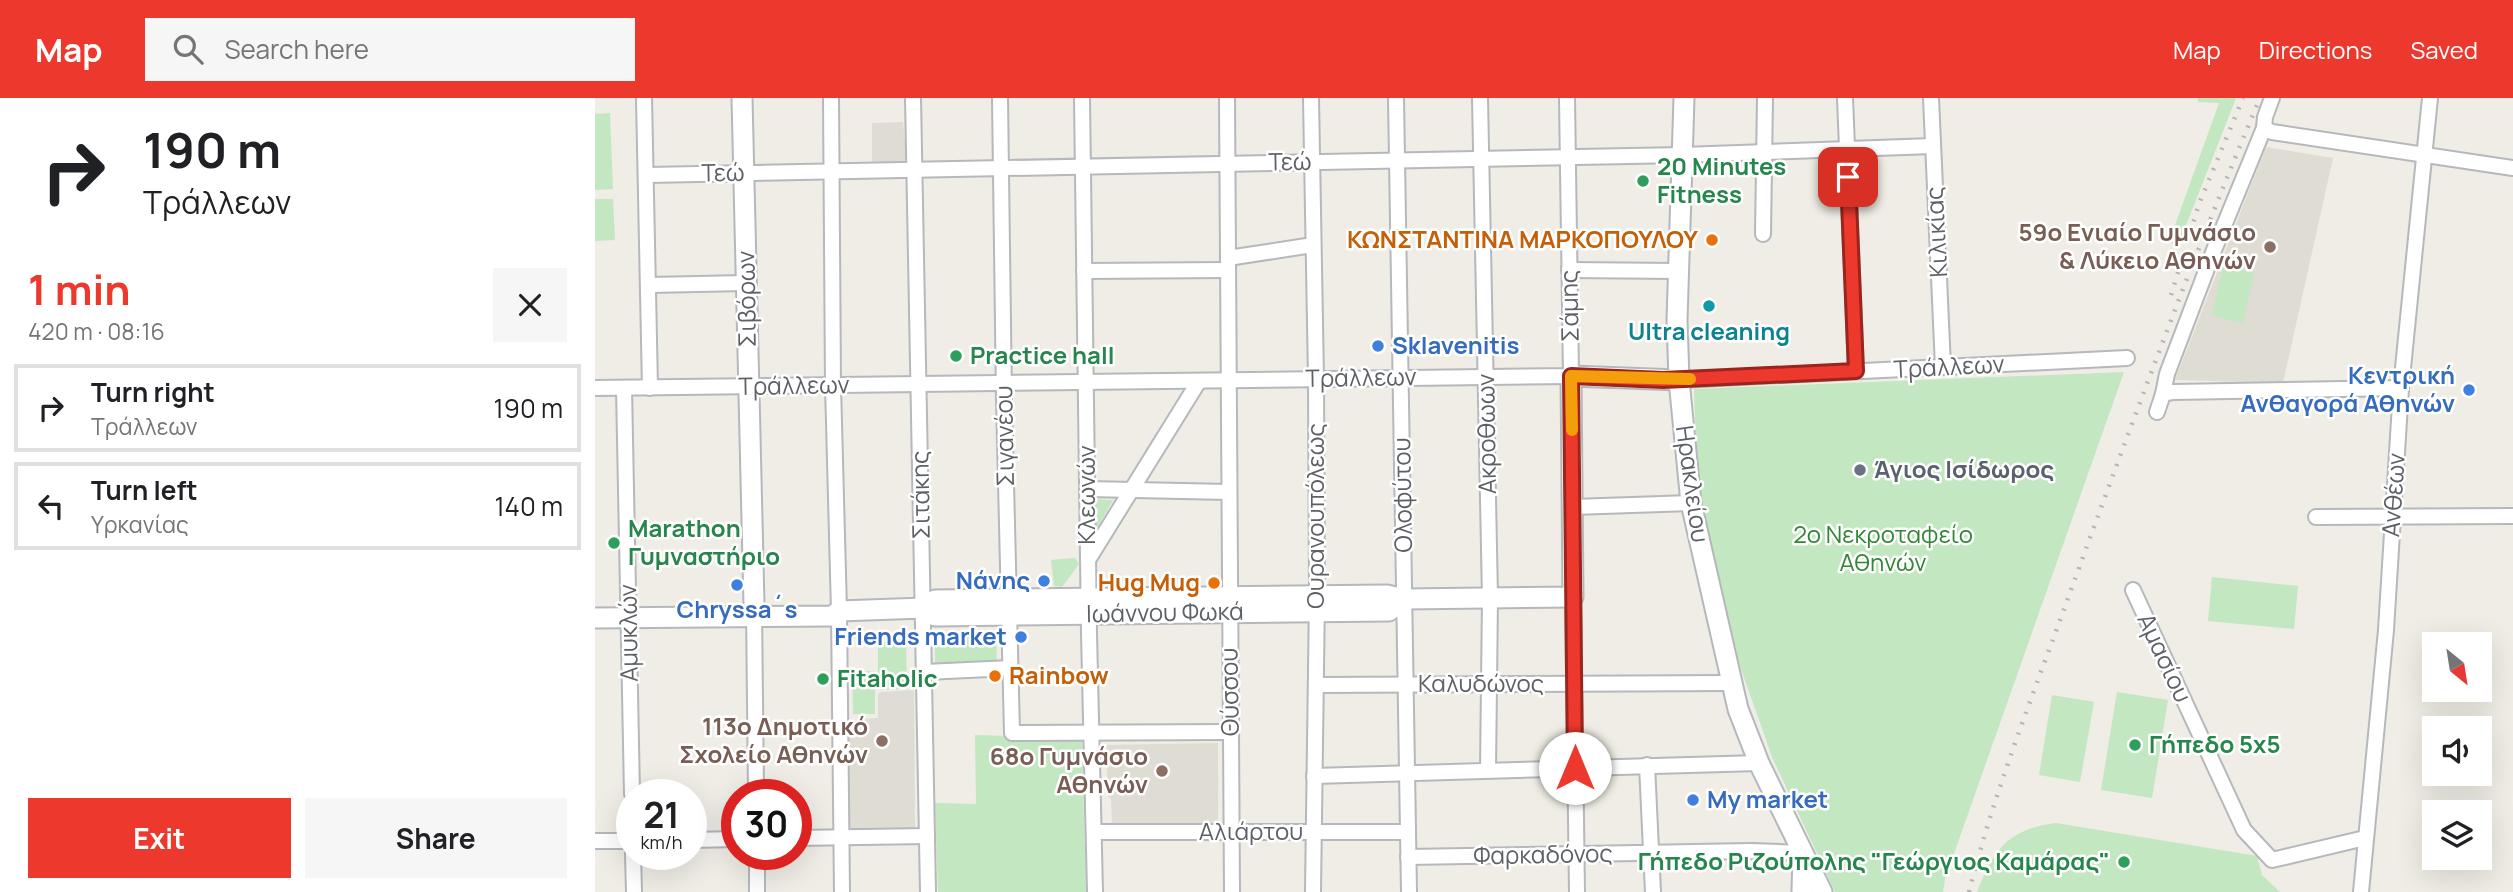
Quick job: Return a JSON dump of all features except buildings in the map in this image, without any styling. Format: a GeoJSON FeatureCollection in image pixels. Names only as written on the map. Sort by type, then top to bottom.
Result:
{"type":"FeatureCollection","features":[{"type":"Feature","properties":{"kind":"street"},"geometry":{"type":"LineString","coordinates":[[644,98],[650,387]]}},
{"type":"Feature","properties":{"kind":"street","name":"Σιβόρων"},"geometry":{"type":"LineString","coordinates":[[742,98],[756,779]]}},
{"type":"Feature","properties":{"kind":"street"},"geometry":{"type":"LineString","coordinates":[[831,98],[842,892]]}},
{"type":"Feature","properties":{"kind":"street","name":"Σιτάκης"},"geometry":{"type":"LineString","coordinates":[[913,98],[928,892]]}},
{"type":"Feature","properties":{"kind":"street","name":"Σιγανέου"},"geometry":{"type":"LineString","coordinates":[[1000,98],[1003,383],[1012,733],[1091,732]]}},
{"type":"Feature","properties":{"kind":"street","name":"Κλεωνών"},"geometry":{"type":"LineString","coordinates":[[1082,98],[1095,892]]}},
{"type":"Feature","properties":{"kind":"street","name":"Θύσσου"},"geometry":{"type":"LineString","coordinates":[[1227,98],[1233,892]]}},
{"type":"Feature","properties":{"kind":"street","name":"Ουρανουπόλεως"},"geometry":{"type":"LineString","coordinates":[[1311,98],[1317,604],[1313,892]]}},
{"type":"Feature","properties":{"kind":"street","name":"Ολοφύτου"},"geometry":{"type":"LineString","coordinates":[[1396,98],[1409,892]]}},
{"type":"Feature","properties":{"kind":"street","name":"Ακροθωων"},"geometry":{"type":"LineString","coordinates":[[1480,98],[1490,598],[1488,770]]}},
{"type":"Feature","properties":{"kind":"street","name":"Σάμης"},"geometry":{"type":"LineString","coordinates":[[1567,98],[1577,892]]}},
{"type":"Feature","properties":{"kind":"street","name":"Ηρακλείου"},"geometry":{"type":"LineString","coordinates":[[1685,98],[1678,271],[1679,380],[1691,503],[1738,707],[1759,763],[1822,892]]}},
{"type":"Feature","properties":{"kind":"street"},"geometry":{"type":"LineString","coordinates":[[1763,234],[1765,98]]}},
{"type":"Feature","properties":{"kind":"street"},"geometry":{"type":"LineString","coordinates":[[1845,98],[1856,371]]}},
{"type":"Feature","properties":{"kind":"street","name":"Κιλικίας"},"geometry":{"type":"LineString","coordinates":[[1931,98],[1943,367]]}},
{"type":"Feature","properties":{"kind":"street"},"geometry":{"type":"LineString","coordinates":[[2157,412],[2167,374],[2264,128],[2272,98]]}},
{"type":"Feature","properties":{"kind":"street","name":"Ανθέων"},"geometry":{"type":"LineString","coordinates":[[2361,892],[2386,630],[2402,388],[2430,98]]}},
{"type":"Feature","properties":{"kind":"street"},"geometry":{"type":"LineString","coordinates":[[2264,128],[2272,132],[2513,168]]}},
{"type":"Feature","properties":{"kind":"street","name":"Τεώ"},"geometry":{"type":"LineString","coordinates":[[647,174],[1683,155],[1933,146]]}},
{"type":"Feature","properties":{"kind":"street"},"geometry":{"type":"LineString","coordinates":[[1084,271],[1228,264],[1313,245]]}},
{"type":"Feature","properties":{"kind":"street"},"geometry":{"type":"LineString","coordinates":[[1569,270],[1678,271]]}},
{"type":"Feature","properties":{"kind":"street"},"geometry":{"type":"LineString","coordinates":[[649,285],[746,283]]}},
{"type":"Feature","properties":{"kind":"street","name":"Τράλλεων"},"geometry":{"type":"LineString","coordinates":[[595,388],[1571,376],[1679,380],[2127,358]]}},
{"type":"Feature","properties":{"kind":"street"},"geometry":{"type":"LineString","coordinates":[[1088,561],[1199,380]]}},
{"type":"Feature","properties":{"kind":"street","name":"Αμυκλών"},"geometry":{"type":"LineString","coordinates":[[624,388],[632,779]]}},
{"type":"Feature","properties":{"kind":"street"},"geometry":{"type":"LineString","coordinates":[[2163,394],[2402,388]]}},
{"type":"Feature","properties":{"kind":"street"},"geometry":{"type":"LineString","coordinates":[[1087,489],[1229,492]]}},
{"type":"Feature","properties":{"kind":"street"},"geometry":{"type":"LineString","coordinates":[[1573,507],[1691,503]]}},
{"type":"Feature","properties":{"kind":"street"},"geometry":{"type":"LineString","coordinates":[[2316,517],[2513,516]]}},
{"type":"Feature","properties":{"kind":"street","name":"Αμασίου"},"geometry":{"type":"LineString","coordinates":[[2133,590],[2244,830],[2271,860],[2365,838]]}},
{"type":"Feature","properties":{"kind":"street","name":"Ιωάννου Φωκά"},"geometry":{"type":"LineString","coordinates":[[595,618],[629,612],[754,611],[833,605],[839,611],[924,608],[935,616],[1009,607],[1317,604],[1387,595],[1404,599],[1573,597]]}},
{"type":"Feature","properties":{"kind":"street","name":"Ιωάννου Φωκά"},"geometry":{"type":"LineString","coordinates":[[595,606],[629,612]]}},
{"type":"Feature","properties":{"kind":"street"},"geometry":{"type":"LineString","coordinates":[[925,672],[1010,668]]}},
{"type":"Feature","properties":{"kind":"street","name":"Καλυδώνος"},"geometry":{"type":"LineString","coordinates":[[1316,685],[1731,683]]}},
{"type":"Feature","properties":{"kind":"street"},"geometry":{"type":"LineString","coordinates":[[1091,732],[1231,732]]}},
{"type":"Feature","properties":{"kind":"street"},"geometry":{"type":"LineString","coordinates":[[1314,776],[1759,763]]}},
{"type":"Feature","properties":{"kind":"street"},"geometry":{"type":"LineString","coordinates":[[1647,765],[1653,892]]}},
{"type":"Feature","properties":{"kind":"street","name":"Αλιάρτου"},"geometry":{"type":"LineString","coordinates":[[1094,832],[1408,832]]}},
{"type":"Feature","properties":{"kind":"street"},"geometry":{"type":"LineString","coordinates":[[812,838],[927,836]]}},
{"type":"Feature","properties":{"kind":"street"},"geometry":{"type":"LineString","coordinates":[[595,841],[616,841]]}},
{"type":"Feature","properties":{"kind":"street","name":"Ηρακλείου"},"geometry":{"type":"LineString","coordinates":[[1803,853],[1803,892]]}},
{"type":"Feature","properties":{"kind":"street","name":"Φαρκαδόνος"},"geometry":{"type":"LineString","coordinates":[[1408,857],[1803,853]]}},
{"type":"Feature","properties":{"kind":"street"},"geometry":{"type":"LineString","coordinates":[[633,870],[634,892]]}},
{"type":"Feature","properties":{"kind":"street"},"geometry":{"type":"LineString","coordinates":[[757,870],[757,892]]}},
{"type":"Feature","properties":{"kind":"shaded area"},"geometry":{"type":"Polygon","coordinates":[[[903,122],[907,164],[872,162],[872,123],[903,122]]]}},
{"type":"Feature","properties":{"kind":"shaded area","name":"59ο Ενιαίο Γυμνάσιο & Λύκειο Αθηνών"},"geometry":{"type":"Polygon","coordinates":[[[2266,147],[2333,158],[2283,383],[2175,380],[2266,147]]]}},
{"type":"Feature","properties":{"kind":"shaded area","name":"113ο Δημοτικό Σχολείο Αθηνών"},"geometry":{"type":"Polygon","coordinates":[[[914,690],[915,828],[847,830],[849,720],[878,718],[878,694],[881,692],[914,690]]]}},
{"type":"Feature","properties":{"kind":"shaded area","name":"68ο Γυμνάσιο Αθηνών"},"geometry":{"type":"Polygon","coordinates":[[[1218,743],[1218,824],[1112,826],[1106,745],[1218,743]]]}},
{"type":"Feature","properties":{"kind":"green space"},"geometry":{"type":"Polygon","coordinates":[[[2198,98],[2236,98],[2178,246],[2169,242],[2219,103],[2198,102],[2198,98]]]}},
{"type":"Feature","properties":{"kind":"green space"},"geometry":{"type":"Polygon","coordinates":[[[610,113],[613,189],[595,190],[595,114],[610,113]]]}},
{"type":"Feature","properties":{"kind":"green space"},"geometry":{"type":"Polygon","coordinates":[[[595,199],[613,199],[615,240],[595,241],[595,199]]]}},
{"type":"Feature","properties":{"kind":"green space"},"geometry":{"type":"Polygon","coordinates":[[[2223,266],[2254,273],[2243,323],[2212,316],[2223,266]]]}},
{"type":"Feature","properties":{"kind":"green space","name":"2ο Νεκροταφείο Αθηνών"},"geometry":{"type":"Polygon","coordinates":[[[2124,372],[1945,879],[1943,892],[1835,892],[1772,757],[1740,666],[1698,500],[1694,389],[2124,372]]]}},
{"type":"Feature","properties":{"kind":"green space"},"geometry":{"type":"Polygon","coordinates":[[[1094,499],[1113,500],[1094,534],[1094,499]]]}},
{"type":"Feature","properties":{"kind":"green space"},"geometry":{"type":"Polygon","coordinates":[[[1075,558],[1079,564],[1062,587],[1054,586],[1051,560],[1075,558]]]}},
{"type":"Feature","properties":{"kind":"green space"},"geometry":{"type":"Polygon","coordinates":[[[2212,577],[2298,586],[2294,629],[2208,621],[2212,577]]]}},
{"type":"Feature","properties":{"kind":"green space"},"geometry":{"type":"Polygon","coordinates":[[[996,633],[997,670],[935,672],[935,634],[996,633]]]}},
{"type":"Feature","properties":{"kind":"green space"},"geometry":{"type":"Polygon","coordinates":[[[906,641],[907,689],[878,690],[878,642],[906,641]]]}},
{"type":"Feature","properties":{"kind":"green space"},"geometry":{"type":"Polygon","coordinates":[[[852,671],[875,671],[875,714],[853,714],[852,671]]]}},
{"type":"Feature","properties":{"kind":"green space","name":"Γήπεδο 5x5"},"geometry":{"type":"Polygon","coordinates":[[[2117,692],[2168,700],[2152,798],[2101,790],[2117,692]]]}},
{"type":"Feature","properties":{"kind":"green space","name":"Γήπεδο 5x5"},"geometry":{"type":"Polygon","coordinates":[[[2052,695],[2094,702],[2080,782],[2039,775],[2052,695]]]}},
{"type":"Feature","properties":{"kind":"green space"},"geometry":{"type":"Polygon","coordinates":[[[975,735],[1082,738],[1086,892],[938,892],[935,803],[976,804],[975,735]]]}},
{"type":"Feature","properties":{"kind":"green space","name":"Γήπεδο Ριζούπολης \"Γεώργιος Καμάρας\""},"geometry":{"type":"Polygon","coordinates":[[[2056,823],[2257,856],[2262,875],[2280,892],[1977,892],[1997,853],[2014,836],[2026,830],[2056,823]]]}},
{"type":"Feature","properties":{"kind":"railway"},"geometry":{"type":"LineString","coordinates":[[2171,295],[2199,204],[2243,98]]}},
{"type":"Feature","properties":{"kind":"railway"},"geometry":{"type":"LineString","coordinates":[[1969,892],[1979,853],[2030,700],[2186,280],[2260,98]]}},
{"type":"Feature","properties":{"kind":"slow traffic"},"geometry":{"type":"LineString","coordinates":[[1572,430],[1571,376],[1690,379]]}},
{"type":"Feature","properties":{"kind":"place","name":"20 Μinutes Fitness"},"geometry":{"type":"Point","coordinates":[1643,181]}},
{"type":"Feature","properties":{"kind":"place","name":"ΚΩΝΣΤΑΝΤΙΝΑ ΜΑΡΚΟΠΟΥΛΟΥ"},"geometry":{"type":"Point","coordinates":[1712,240]}},
{"type":"Feature","properties":{"kind":"place","name":"59ο Ενιαίο Γυμνάσιο & Λύκειο Αθηνών"},"geometry":{"type":"Point","coordinates":[2270,247]}},
{"type":"Feature","properties":{"kind":"place","name":"Ultra cleaning"},"geometry":{"type":"Point","coordinates":[1709,306]}},
{"type":"Feature","properties":{"kind":"place","name":"Sklavenitis"},"geometry":{"type":"Point","coordinates":[1378,346]}},
{"type":"Feature","properties":{"kind":"place","name":"Practice hall"},"geometry":{"type":"Point","coordinates":[956,356]}},
{"type":"Feature","properties":{"kind":"place","name":"Κεντρική Ανθαγορά Αθηνών"},"geometry":{"type":"Point","coordinates":[2469,390]}},
{"type":"Feature","properties":{"kind":"place","name":"Άγιος Ισίδωρος"},"geometry":{"type":"Point","coordinates":[1860,470]}},
{"type":"Feature","properties":{"kind":"place","name":"Marathon Γυμναστήριο"},"geometry":{"type":"Point","coordinates":[614,543]}},
{"type":"Feature","properties":{"kind":"place","name":"Νάνης"},"geometry":{"type":"Point","coordinates":[1044,581]}},
{"type":"Feature","properties":{"kind":"place","name":"Hug Mug"},"geometry":{"type":"Point","coordinates":[1214,583]}},
{"type":"Feature","properties":{"kind":"place","name":"Chryssa´s"},"geometry":{"type":"Point","coordinates":[737,585]}},
{"type":"Feature","properties":{"kind":"place","name":"Friends market"},"geometry":{"type":"Point","coordinates":[1021,637]}},
{"type":"Feature","properties":{"kind":"place","name":"Rainbow"},"geometry":{"type":"Point","coordinates":[995,676]}},
{"type":"Feature","properties":{"kind":"place","name":"Fitaholic"},"geometry":{"type":"Point","coordinates":[823,679]}},
{"type":"Feature","properties":{"kind":"place","name":"113ο Δημοτικό Σχολείο Αθηνών"},"geometry":{"type":"Point","coordinates":[882,741]}},
{"type":"Feature","properties":{"kind":"place","name":"Γήπεδο 5x5"},"geometry":{"type":"Point","coordinates":[2135,745]}},
{"type":"Feature","properties":{"kind":"place","name":"68ο Γυμνάσιο Αθηνών"},"geometry":{"type":"Point","coordinates":[1162,771]}},
{"type":"Feature","properties":{"kind":"place","name":"My market"},"geometry":{"type":"Point","coordinates":[1693,800]}},
{"type":"Feature","properties":{"kind":"place","name":"Γήπεδο Ριζούπολης \"Γεώργιος Καμάρας\""},"geometry":{"type":"Point","coordinates":[2124,862]}},
{"type":"Feature","properties":{"kind":"route"},"geometry":{"type":"LineString","coordinates":[[1575,768],[1571,376],[1663,380],[1856,371],[1848,177]]}}]}
